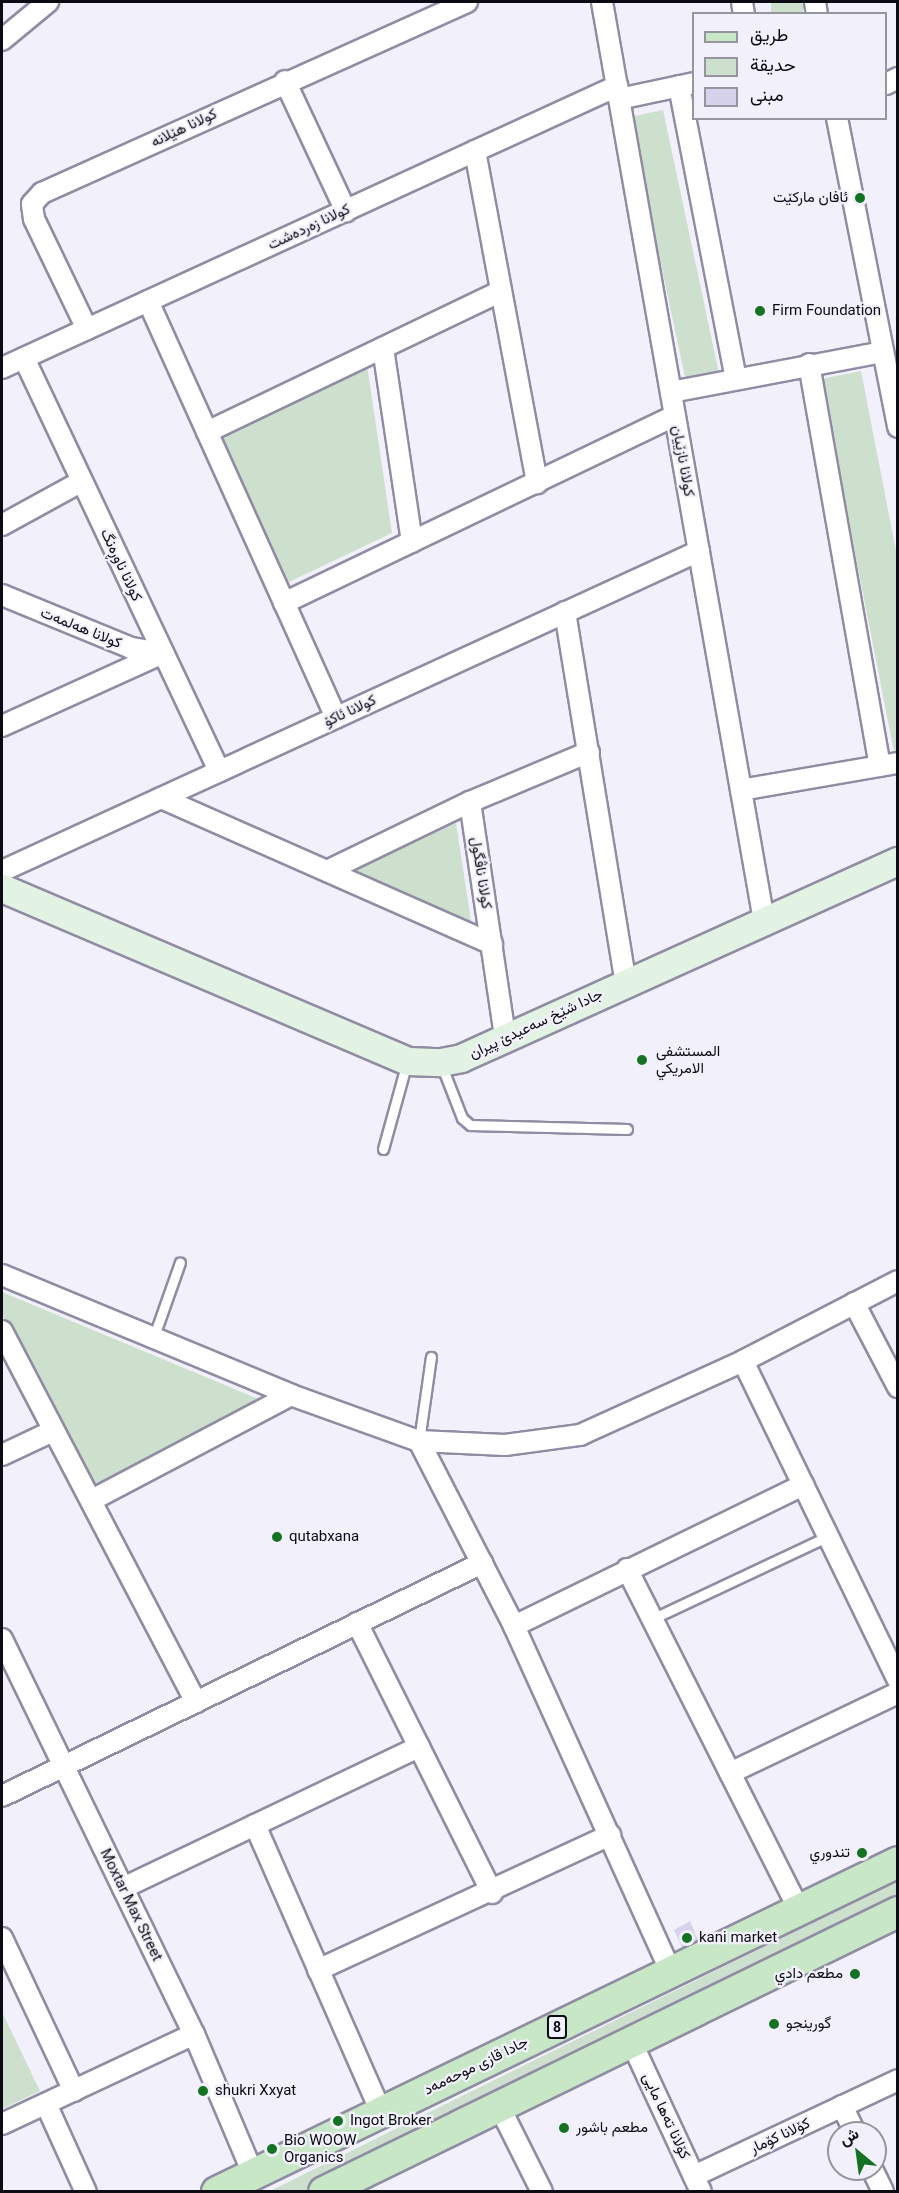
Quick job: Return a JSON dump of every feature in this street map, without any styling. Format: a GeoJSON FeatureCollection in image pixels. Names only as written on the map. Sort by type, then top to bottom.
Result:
{"type":"FeatureCollection","features":[{"type":"Feature","properties":{"kind":"main road","name":"جادا قازی موحەمەد"},"geometry":{"type":"LineString","coordinates":[[217,2192],[897,1862]]}},
{"type":"Feature","properties":{"kind":"main road"},"geometry":{"type":"LineString","coordinates":[[324,2192],[631,2042],[896,1918]]}},
{"type":"Feature","properties":{"kind":"street"},"geometry":{"type":"LineString","coordinates":[[2,40],[48,2]]}},
{"type":"Feature","properties":{"kind":"street","name":"کولانا هێلانە"},"geometry":{"type":"LineString","coordinates":[[87,329],[34,219],[32,204],[42,194],[285,81],[467,2]]}},
{"type":"Feature","properties":{"kind":"street","name":"کولانا نازێیان"},"geometry":{"type":"LineString","coordinates":[[602,2],[764,921]]}},
{"type":"Feature","properties":{"kind":"street"},"geometry":{"type":"LineString","coordinates":[[285,81],[346,211]]}},
{"type":"Feature","properties":{"kind":"street"},"geometry":{"type":"LineString","coordinates":[[686,85],[736,379]]}},
{"type":"Feature","properties":{"kind":"street","name":"کولانا زەردەشت"},"geometry":{"type":"LineString","coordinates":[[2,368],[475,151],[618,93],[686,85]]}},
{"type":"Feature","properties":{"kind":"street"},"geometry":{"type":"LineString","coordinates":[[837,120],[897,428]]}},
{"type":"Feature","properties":{"kind":"street"},"geometry":{"type":"LineString","coordinates":[[475,151],[537,483]]}},
{"type":"Feature","properties":{"kind":"street"},"geometry":{"type":"LineString","coordinates":[[207,432],[501,291]]}},
{"type":"Feature","properties":{"kind":"street"},"geometry":{"type":"LineString","coordinates":[[148,301],[336,717]]}},
{"type":"Feature","properties":{"kind":"street"},"geometry":{"type":"LineString","coordinates":[[383,348],[412,542]]}},
{"type":"Feature","properties":{"kind":"street"},"geometry":{"type":"LineString","coordinates":[[671,392],[809,364],[882,352]]}},
{"type":"Feature","properties":{"kind":"street","name":"کولانا ناوڕەنگ"},"geometry":{"type":"LineString","coordinates":[[24,358],[219,771]]}},
{"type":"Feature","properties":{"kind":"street"},"geometry":{"type":"LineString","coordinates":[[741,790],[889,764],[809,364]]}},
{"type":"Feature","properties":{"kind":"street"},"geometry":{"type":"LineString","coordinates":[[284,603],[675,416]]}},
{"type":"Feature","properties":{"kind":"street"},"geometry":{"type":"LineString","coordinates":[[2,525],[82,481]]}},
{"type":"Feature","properties":{"kind":"street","name":"کولانا ئاکۆ"},"geometry":{"type":"LineString","coordinates":[[2,871],[699,551]]}},
{"type":"Feature","properties":{"kind":"street","name":"کولانا هەلمەت"},"geometry":{"type":"LineString","coordinates":[[2,595],[131,648],[163,653]]}},
{"type":"Feature","properties":{"kind":"street"},"geometry":{"type":"LineString","coordinates":[[566,612],[626,983]]}},
{"type":"Feature","properties":{"kind":"street"},"geometry":{"type":"LineString","coordinates":[[2,726],[163,653]]}},
{"type":"Feature","properties":{"kind":"street"},"geometry":{"type":"LineString","coordinates":[[327,871],[470,802],[589,752]]}},
{"type":"Feature","properties":{"kind":"street"},"geometry":{"type":"LineString","coordinates":[[161,798],[492,944]]}},
{"type":"Feature","properties":{"kind":"street","name":"کولانا ناڤگول"},"geometry":{"type":"LineString","coordinates":[[470,802],[505,1037]]}},
{"type":"Feature","properties":{"kind":"street","name":"جادا شێخ سەعیدێ پیران"},"geometry":{"type":"LineString","coordinates":[[2,888],[408,1061],[441,1062],[461,1058],[897,861]]}},
{"type":"Feature","properties":{"kind":"street"},"geometry":{"type":"LineString","coordinates":[[2,1275],[154,1336],[291,1395],[419,1441],[505,1445],[580,1435],[743,1361],[897,1281]]}},
{"type":"Feature","properties":{"kind":"street"},"geometry":{"type":"LineString","coordinates":[[854,1303],[897,1387]]}},
{"type":"Feature","properties":{"kind":"street"},"geometry":{"type":"LineString","coordinates":[[2,1331],[196,1702]]}},
{"type":"Feature","properties":{"kind":"street"},"geometry":{"type":"LineString","coordinates":[[743,1361],[897,1680]]}},
{"type":"Feature","properties":{"kind":"street"},"geometry":{"type":"LineString","coordinates":[[92,1500],[291,1395]]}},
{"type":"Feature","properties":{"kind":"street"},"geometry":{"type":"LineString","coordinates":[[2,1455],[53,1431]]}},
{"type":"Feature","properties":{"kind":"street"},"geometry":{"type":"LineString","coordinates":[[419,1441],[514,1626],[671,1972]]}},
{"type":"Feature","properties":{"kind":"street"},"geometry":{"type":"LineString","coordinates":[[514,1626],[803,1485]]}},
{"type":"Feature","properties":{"kind":"street"},"geometry":{"type":"LineString","coordinates":[[2,1796],[482,1563]]}},
{"type":"Feature","properties":{"kind":"street"},"geometry":{"type":"LineString","coordinates":[[627,1569],[799,1910]]}},
{"type":"Feature","properties":{"kind":"street"},"geometry":{"type":"LineString","coordinates":[[357,1623],[492,1893]]}},
{"type":"Feature","properties":{"kind":"street","name":"Moxtar Max Street"},"geometry":{"type":"LineString","coordinates":[[3,1646],[194,2034],[253,2174]]}},
{"type":"Feature","properties":{"kind":"street"},"geometry":{"type":"LineString","coordinates":[[730,1773],[897,1694]]}},
{"type":"Feature","properties":{"kind":"street"},"geometry":{"type":"LineString","coordinates":[[123,1888],[419,1747]]}},
{"type":"Feature","properties":{"kind":"street"},"geometry":{"type":"LineString","coordinates":[[255,1825],[381,2112]]}},
{"type":"Feature","properties":{"kind":"street"},"geometry":{"type":"LineString","coordinates":[[318,1970],[492,1893],[610,1835]]}},
{"type":"Feature","properties":{"kind":"street"},"geometry":{"type":"LineString","coordinates":[[3,1945],[74,2091]]}},
{"type":"Feature","properties":{"kind":"street"},"geometry":{"type":"LineString","coordinates":[[2,2124],[194,2034]]}},
{"type":"Feature","properties":{"kind":"street","name":"کۆلانا تەها مایی"},"geometry":{"type":"LineString","coordinates":[[631,2042],[698,2184]]}},
{"type":"Feature","properties":{"kind":"street","name":"کۆلانا کۆمار"},"geometry":{"type":"LineString","coordinates":[[698,2184],[842,2106],[897,2080]]}},
{"type":"Feature","properties":{"kind":"street"},"geometry":{"type":"LineString","coordinates":[[46,2104],[86,2192]]}},
{"type":"Feature","properties":{"kind":"street"},"geometry":{"type":"LineString","coordinates":[[500,2106],[542,2192]]}},
{"type":"Feature","properties":{"kind":"street"},"geometry":{"type":"LineString","coordinates":[[842,2106],[849,2121]]}},
{"type":"Feature","properties":{"kind":"lane"},"geometry":{"type":"LineString","coordinates":[[383,1149],[408,1061]]}},
{"type":"Feature","properties":{"kind":"lane"},"geometry":{"type":"LineString","coordinates":[[441,1062],[462,1118],[470,1125],[627,1129]]}},
{"type":"Feature","properties":{"kind":"lane"},"geometry":{"type":"LineString","coordinates":[[154,1336],[180,1262]]}},
{"type":"Feature","properties":{"kind":"lane"},"geometry":{"type":"LineString","coordinates":[[419,1441],[431,1357]]}},
{"type":"Feature","properties":{"kind":"lane"},"geometry":{"type":"LineString","coordinates":[[652,1619],[828,1536]]}},
{"type":"Feature","properties":{"kind":"green space"},"geometry":{"type":"Polygon","coordinates":[[[771,2],[803,2],[803,12],[771,12],[771,2]]]}},
{"type":"Feature","properties":{"kind":"green space"},"geometry":{"type":"Polygon","coordinates":[[[663,110],[719,372],[685,379],[630,117],[663,110]]]}},
{"type":"Feature","properties":{"kind":"green space"},"geometry":{"type":"Polygon","coordinates":[[[367,365],[392,533],[289,582],[219,434],[367,365]]]}},
{"type":"Feature","properties":{"kind":"green space"},"geometry":{"type":"Polygon","coordinates":[[[861,371],[897,556],[897,751],[894,752],[821,379],[861,371]]]}},
{"type":"Feature","properties":{"kind":"green space"},"geometry":{"type":"Polygon","coordinates":[[[456,823],[472,927],[352,871],[456,823]]]}},
{"type":"Feature","properties":{"kind":"green space"},"geometry":{"type":"Polygon","coordinates":[[[2,1292],[263,1401],[94,1489],[2,1314],[2,1292]]]}},
{"type":"Feature","properties":{"kind":"green space"},"geometry":{"type":"Polygon","coordinates":[[[897,1881],[897,1902],[309,2191],[268,2192],[897,1881]]]}},
{"type":"Feature","properties":{"kind":"green space"},"geometry":{"type":"Polygon","coordinates":[[[2,2012],[40,2091],[2,2109],[2,2012]]]}},
{"type":"Feature","properties":{"kind":"building","name":"kani market"},"geometry":{"type":"Polygon","coordinates":[[[690,1921],[700,1945],[685,1953],[674,1930],[690,1921]]]}},
{"type":"Feature","properties":{"kind":"place","name":"ئافان مارکێت"},"geometry":{"type":"Point","coordinates":[860,198]}},
{"type":"Feature","properties":{"kind":"place","name":"Firm Foundation"},"geometry":{"type":"Point","coordinates":[760,311]}},
{"type":"Feature","properties":{"kind":"place","name":"المستشفى الامريكي"},"geometry":{"type":"Point","coordinates":[642,1060]}},
{"type":"Feature","properties":{"kind":"place","name":"qutabxana"},"geometry":{"type":"Point","coordinates":[277,1537]}},
{"type":"Feature","properties":{"kind":"place","name":"تندوري"},"geometry":{"type":"Point","coordinates":[862,1853]}},
{"type":"Feature","properties":{"kind":"place","name":"kani market"},"geometry":{"type":"Point","coordinates":[687,1938]}},
{"type":"Feature","properties":{"kind":"place","name":"مطعم دادي"},"geometry":{"type":"Point","coordinates":[855,1974]}},
{"type":"Feature","properties":{"kind":"place","name":"گورينجو"},"geometry":{"type":"Point","coordinates":[774,2024]}},
{"type":"Feature","properties":{"kind":"place","name":"shukri Xxyat"},"geometry":{"type":"Point","coordinates":[203,2091]}},
{"type":"Feature","properties":{"kind":"place","name":"Ingot Broker"},"geometry":{"type":"Point","coordinates":[338,2121]}},
{"type":"Feature","properties":{"kind":"place","name":"مطعم باشور"},"geometry":{"type":"Point","coordinates":[564,2128]}},
{"type":"Feature","properties":{"kind":"place","name":"Bio WOOW Organics"},"geometry":{"type":"Point","coordinates":[272,2149]}}]}
